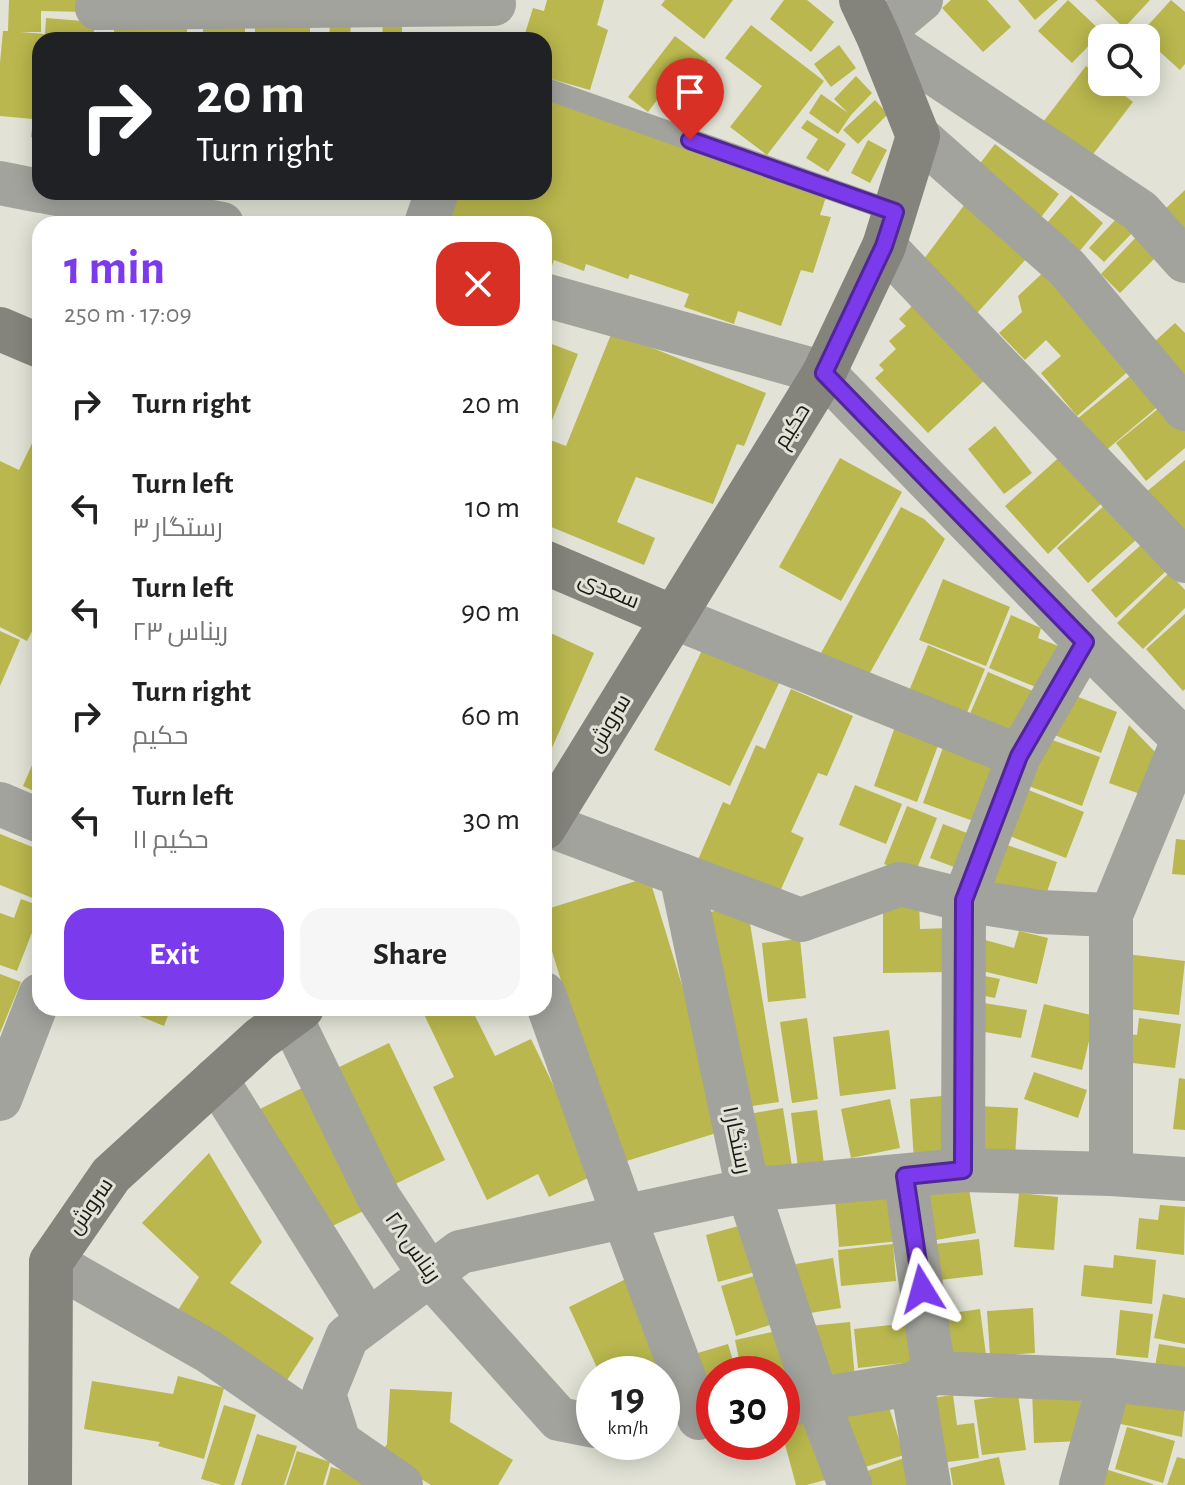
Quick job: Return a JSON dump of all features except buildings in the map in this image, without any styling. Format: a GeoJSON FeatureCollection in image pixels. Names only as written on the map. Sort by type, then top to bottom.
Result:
{"type":"FeatureCollection","features":[{"type":"Feature","properties":{"kind":"street"},"geometry":{"type":"LineString","coordinates":[[870,18],[921,0]]}},
{"type":"Feature","properties":{"kind":"street"},"geometry":{"type":"LineString","coordinates":[[96,16],[491,15]]}},
{"type":"Feature","properties":{"kind":"street"},"geometry":{"type":"LineString","coordinates":[[870,18],[918,136],[1067,268],[1185,409]]}},
{"type":"Feature","properties":{"kind":"street"},"geometry":{"type":"LineString","coordinates":[[870,18],[1140,211],[1185,261]]}},
{"type":"Feature","properties":{"kind":"street","name":"حکیم"},"geometry":{"type":"LineString","coordinates":[[673,617],[824,373],[890,229],[918,136]]}},
{"type":"Feature","properties":{"kind":"street"},"geometry":{"type":"LineString","coordinates":[[0,183],[32,189]]}},
{"type":"Feature","properties":{"kind":"street"},"geometry":{"type":"LineString","coordinates":[[111,200],[185,216]]}},
{"type":"Feature","properties":{"kind":"street"},"geometry":{"type":"LineString","coordinates":[[890,229],[1185,561]]}},
{"type":"Feature","properties":{"kind":"street"},"geometry":{"type":"LineString","coordinates":[[552,297],[824,373],[1184,740],[1111,915],[1111,1174]]}},
{"type":"Feature","properties":{"kind":"street"},"geometry":{"type":"LineString","coordinates":[[0,329],[32,343]]}},
{"type":"Feature","properties":{"kind":"street","name":"سعدی"},"geometry":{"type":"LineString","coordinates":[[552,565],[673,617]]}},
{"type":"Feature","properties":{"kind":"street"},"geometry":{"type":"LineString","coordinates":[[673,617],[1019,756]]}},
{"type":"Feature","properties":{"kind":"street","name":"سروش"},"geometry":{"type":"LineString","coordinates":[[552,816],[673,617]]}},
{"type":"Feature","properties":{"kind":"street"},"geometry":{"type":"LineString","coordinates":[[963,1170],[964,900],[1019,756],[1085,642]]}},
{"type":"Feature","properties":{"kind":"street"},"geometry":{"type":"LineString","coordinates":[[0,804],[32,818]]}},
{"type":"Feature","properties":{"kind":"street"},"geometry":{"type":"LineString","coordinates":[[552,828],[801,920],[900,884],[964,900],[1040,912],[1111,915]]}},
{"type":"Feature","properties":{"kind":"street","name":"رستگار ۱"},"geometry":{"type":"LineString","coordinates":[[681,875],[748,1190],[789,1356]]}},
{"type":"Feature","properties":{"kind":"street"},"geometry":{"type":"LineString","coordinates":[[0,1099],[32,1016]]}},
{"type":"Feature","properties":{"kind":"street"},"geometry":{"type":"LineString","coordinates":[[552,1016],[692,1419]]}},
{"type":"Feature","properties":{"kind":"street","name":"سروش"},"geometry":{"type":"LineString","coordinates":[[51,1262],[111,1175],[282,1018]]}},
{"type":"Feature","properties":{"kind":"street","name":"ریناس ۲۸"},"geometry":{"type":"LineString","coordinates":[[282,1018],[379,1198],[430,1275],[559,1419],[576,1422]]}},
{"type":"Feature","properties":{"kind":"street"},"geometry":{"type":"LineString","coordinates":[[216,1079],[368,1321]]}},
{"type":"Feature","properties":{"kind":"street"},"geometry":{"type":"LineString","coordinates":[[339,1442],[324,1394],[347,1337],[460,1252],[748,1190],[963,1170],[1185,1179]]}},
{"type":"Feature","properties":{"kind":"street"},"geometry":{"type":"LineString","coordinates":[[905,1176],[929,1485]]}},
{"type":"Feature","properties":{"kind":"street"},"geometry":{"type":"LineString","coordinates":[[50,1485],[51,1262],[208,1351],[401,1485]]}},
{"type":"Feature","properties":{"kind":"street"},"geometry":{"type":"LineString","coordinates":[[800,1402],[923,1378],[1110,1380],[1185,1389]]}},
{"type":"Feature","properties":{"kind":"street"},"geometry":{"type":"LineString","coordinates":[[1081,1485],[1110,1380]]}},
{"type":"Feature","properties":{"kind":"street","name":"رستگار ۱"},"geometry":{"type":"LineString","coordinates":[[800,1402],[850,1485]]}},
{"type":"Feature","properties":{"kind":"lane"},"geometry":{"type":"LineString","coordinates":[[552,91],[890,229]]}},
{"type":"Feature","properties":{"kind":"route"},"geometry":{"type":"LineString","coordinates":[[690,140],[895,212],[884,246],[824,373],[1085,642],[1019,756],[964,900],[963,1170],[905,1176],[922,1289]]}}]}
